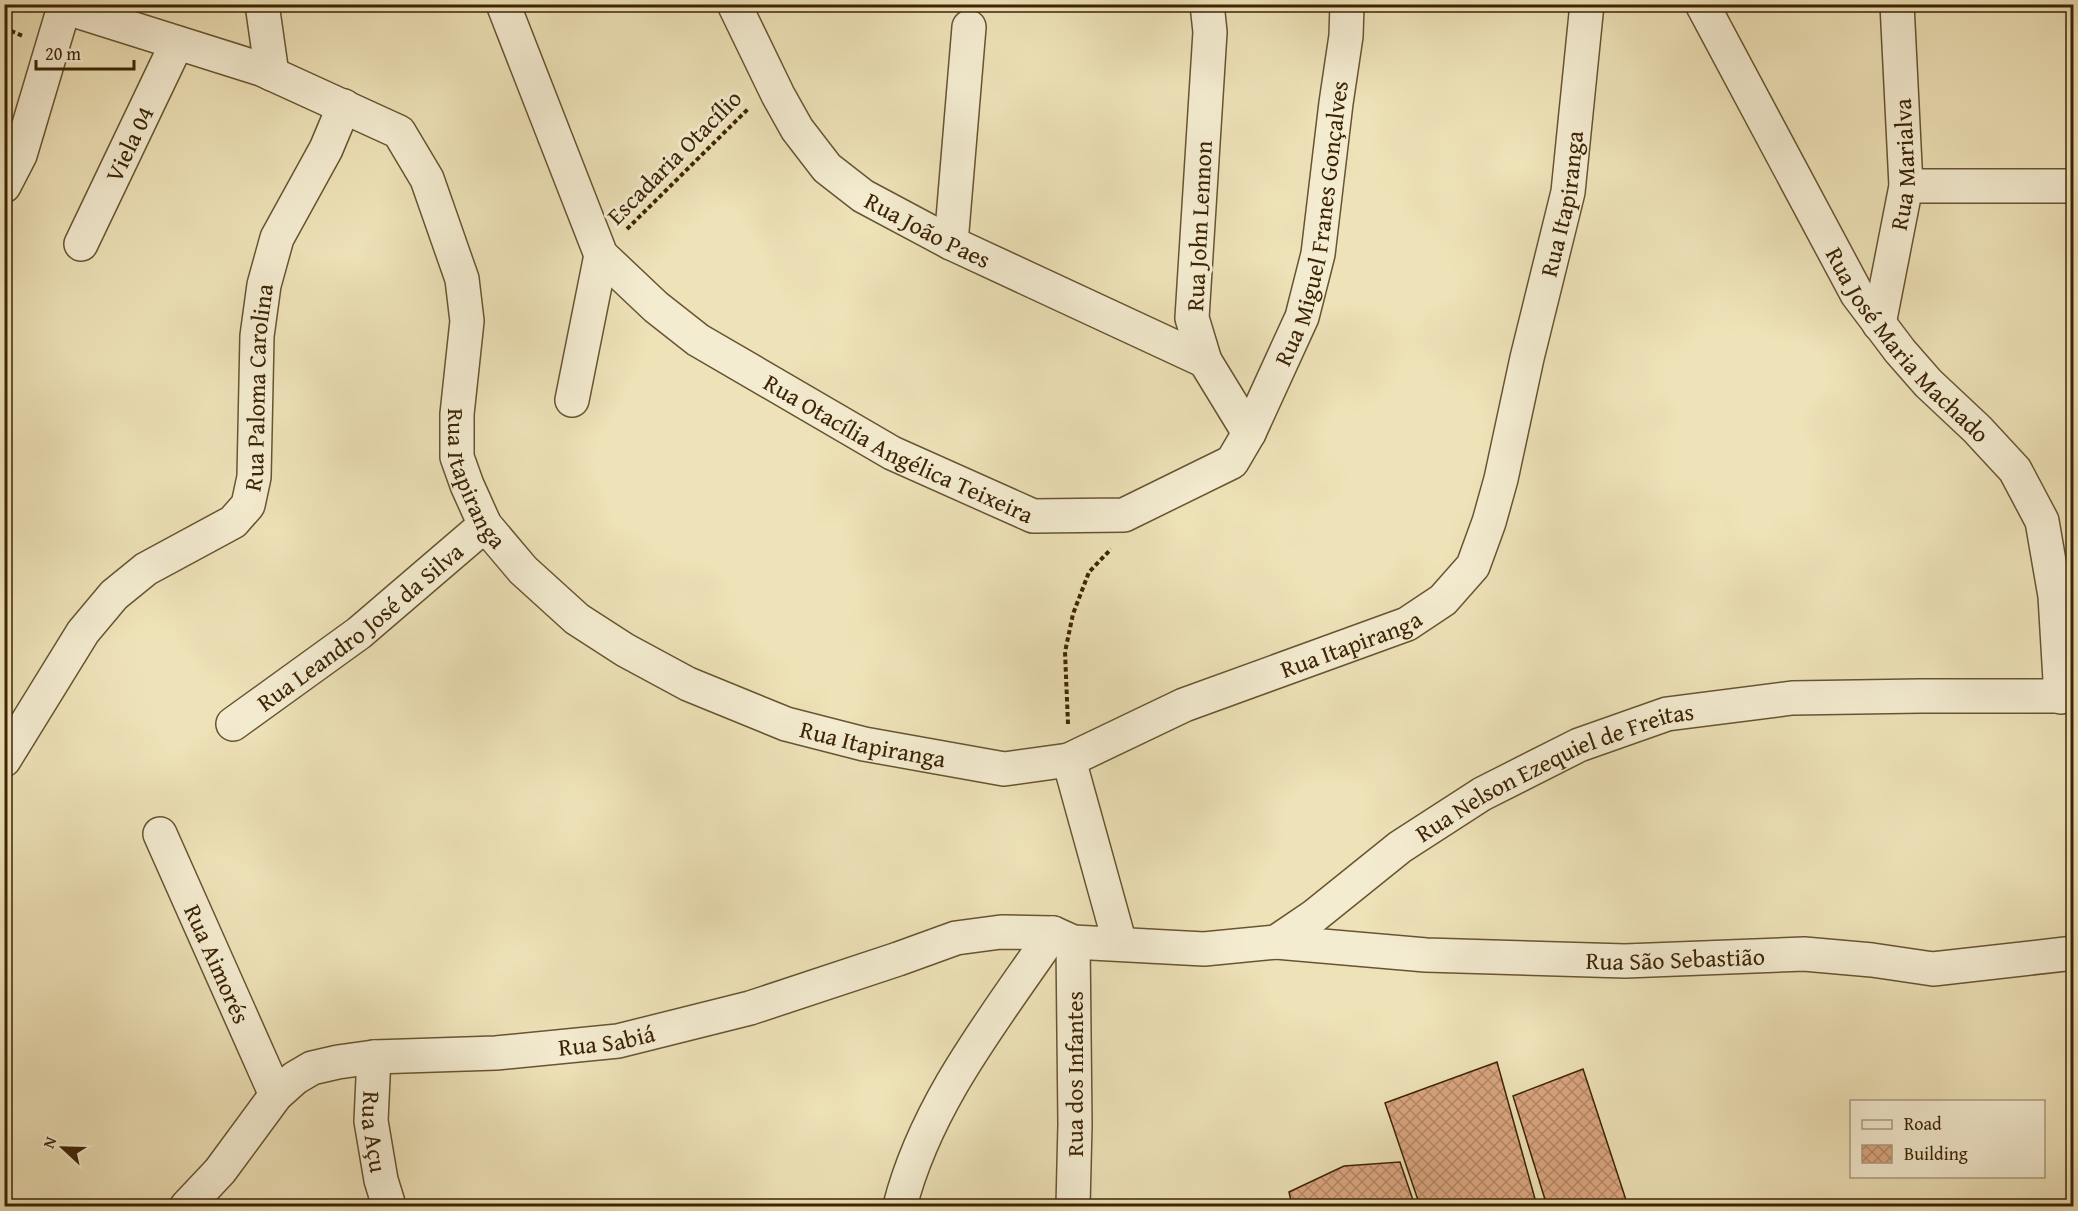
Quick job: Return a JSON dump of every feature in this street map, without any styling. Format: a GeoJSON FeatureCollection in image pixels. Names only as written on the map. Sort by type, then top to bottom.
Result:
{"type":"FeatureCollection","features":[{"type":"Feature","properties":{"kind":"street"},"geometry":{"type":"LineString","coordinates":[[262,4],[272,74]]}},
{"type":"Feature","properties":{"kind":"street"},"geometry":{"type":"LineString","coordinates":[[503,4],[601,255],[572,400]]}},
{"type":"Feature","properties":{"kind":"street","name":"Rua João Paes"},"geometry":{"type":"LineString","coordinates":[[734,4],[797,129],[827,168],[863,196],[951,243],[1204,361]]}},
{"type":"Feature","properties":{"kind":"street","name":"Rua John Lennon"},"geometry":{"type":"LineString","coordinates":[[1207,4],[1210,32],[1192,318],[1204,361],[1249,433]]}},
{"type":"Feature","properties":{"kind":"street","name":"Rua Miguel Franes Gonçalves"},"geometry":{"type":"LineString","coordinates":[[1249,433],[1302,317],[1318,254],[1335,104],[1346,36],[1347,4]]}},
{"type":"Feature","properties":{"kind":"street","name":"Rua Itapiranga"},"geometry":{"type":"LineString","coordinates":[[64,6],[272,74],[399,132],[427,179],[462,279],[467,321],[457,414],[457,457],[466,485],[485,525],[523,570],[577,619],[625,650],[688,684],[776,719],[864,744],[1004,769],[1069,760],[1184,705],[1407,624],[1443,600],[1473,566],[1501,479],[1527,358],[1568,192],[1587,4]]}},
{"type":"Feature","properties":{"kind":"street","name":"Rua José Maria Machado"},"geometry":{"type":"LineString","coordinates":[[1702,4],[1857,294],[1900,351],[1928,383],[1977,429],[2015,470],[2042,521],[2055,596],[2067,697]]}},
{"type":"Feature","properties":{"kind":"street","name":"Rua Marialva"},"geometry":{"type":"LineString","coordinates":[[1879,324],[1906,186],[1897,4]]}},
{"type":"Feature","properties":{"kind":"street"},"geometry":{"type":"LineString","coordinates":[[4,186],[20,155],[64,6]]}},
{"type":"Feature","properties":{"kind":"street"},"geometry":{"type":"LineString","coordinates":[[951,243],[969,27]]}},
{"type":"Feature","properties":{"kind":"street","name":"Viela 04"},"geometry":{"type":"LineString","coordinates":[[81,244],[177,43]]}},
{"type":"Feature","properties":{"kind":"street","name":"Rua Paloma Carolina"},"geometry":{"type":"LineString","coordinates":[[4,760],[82,632],[114,595],[146,569],[233,522],[248,505],[254,477],[256,336],[264,285],[277,238],[326,148],[344,106]]}},
{"type":"Feature","properties":{"kind":"street"},"geometry":{"type":"LineString","coordinates":[[1906,186],[2073,186]]}},
{"type":"Feature","properties":{"kind":"street","name":"Rua Otacília Angélica Teixeira"},"geometry":{"type":"LineString","coordinates":[[601,255],[656,307],[698,340],[892,453],[1033,516],[1124,515],[1232,462],[1249,433]]}},
{"type":"Feature","properties":{"kind":"street","name":"Rua Leandro José da Silva"},"geometry":{"type":"LineString","coordinates":[[233,724],[359,633],[485,525]]}},
{"type":"Feature","properties":{"kind":"street","name":"Rua Nelson Ezequiel de Freitas"},"geometry":{"type":"LineString","coordinates":[[1063,938],[1204,949],[1276,942],[1313,917],[1400,847],[1482,794],[1579,744],[1667,714],[1792,698],[2067,697]]}},
{"type":"Feature","properties":{"kind":"street"},"geometry":{"type":"LineString","coordinates":[[1069,760],[1119,944]]}},
{"type":"Feature","properties":{"kind":"street","name":"Rua Aimorés"},"geometry":{"type":"LineString","coordinates":[[160,834],[276,1095]]}},
{"type":"Feature","properties":{"kind":"street","name":"Rua Sabiá"},"geometry":{"type":"LineString","coordinates":[[187,1206],[220,1171],[276,1095],[295,1078],[312,1068],[374,1057],[496,1053],[618,1041],[750,1008],[956,938],[1001,932],[1063,938]]}},
{"type":"Feature","properties":{"kind":"street"},"geometry":{"type":"LineString","coordinates":[[900,1206],[921,1143],[955,1077],[1063,938]]}},
{"type":"Feature","properties":{"kind":"street","name":"Rua dos Infantes"},"geometry":{"type":"LineString","coordinates":[[1063,938],[1075,1124],[1073,1206]]}},
{"type":"Feature","properties":{"kind":"street","name":"Rua São Sebastião"},"geometry":{"type":"LineString","coordinates":[[1276,942],[1426,955],[1625,961],[1804,954],[1872,960],[1933,969],[2073,953]]}},
{"type":"Feature","properties":{"kind":"street","name":"Rua Açu"},"geometry":{"type":"LineString","coordinates":[[374,1057],[371,1121],[381,1180],[389,1206]]}},
{"type":"Feature","properties":{"kind":"path","name":"Escadaria Otacílio"},"geometry":{"type":"LineString","coordinates":[[601,255],[773,85]]}},
{"type":"Feature","properties":{"kind":"path"},"geometry":{"type":"LineString","coordinates":[[1069,760],[1065,652],[1073,614],[1089,572],[1111,549],[1124,515]]}},
{"type":"Feature","properties":{"kind":"building"},"geometry":{"type":"Polygon","coordinates":[[[1497,1062],[1537,1206],[1420,1206],[1385,1103],[1497,1062]]]}},
{"type":"Feature","properties":{"kind":"building"},"geometry":{"type":"Polygon","coordinates":[[[1583,1069],[1628,1206],[1547,1206],[1513,1096],[1583,1069]]]}},
{"type":"Feature","properties":{"kind":"building"},"geometry":{"type":"Polygon","coordinates":[[[1400,1162],[1415,1206],[1292,1206],[1289,1192],[1344,1166],[1400,1162]]]}}]}
